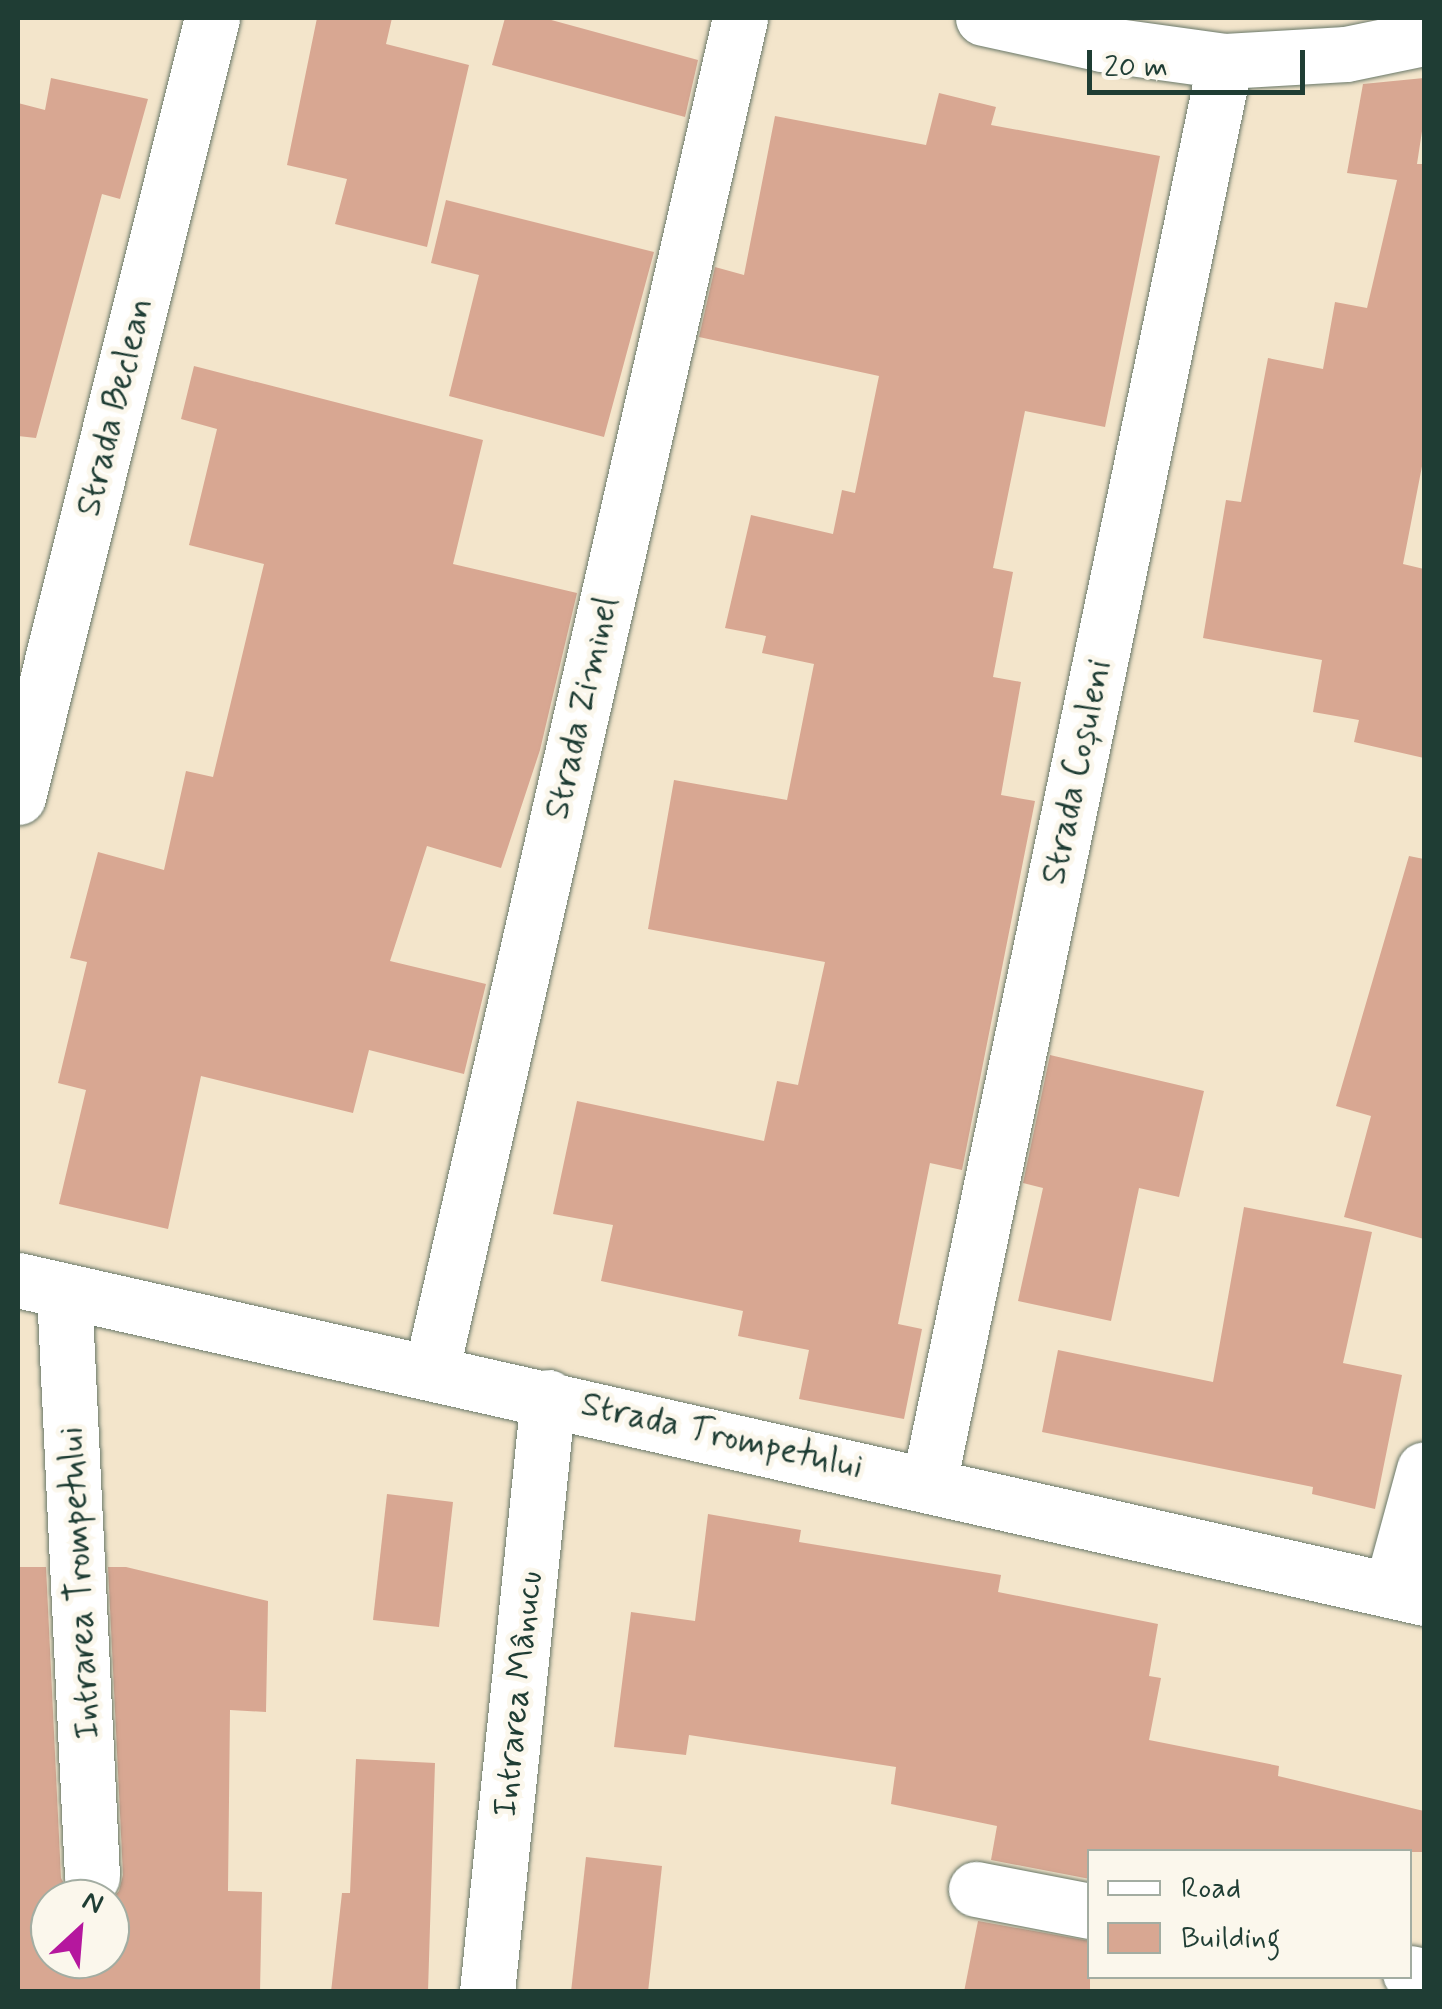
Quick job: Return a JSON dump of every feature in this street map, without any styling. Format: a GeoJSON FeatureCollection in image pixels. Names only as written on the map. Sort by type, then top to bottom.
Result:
{"type":"FeatureCollection","features":[{"type":"Feature","properties":{"kind":"street","name":"Strada Beclean"},"geometry":{"type":"LineString","coordinates":[[18,797],[212,18]]}},
{"type":"Feature","properties":{"kind":"street"},"geometry":{"type":"LineString","coordinates":[[982,18],[1102,44],[1224,61],[1346,54],[1424,38]]}},
{"type":"Feature","properties":{"kind":"street","name":"Strada Ziminel"},"geometry":{"type":"LineString","coordinates":[[432,1372],[737,31]]}},
{"type":"Feature","properties":{"kind":"street","name":"Strada Coșuleni"},"geometry":{"type":"LineString","coordinates":[[929,1483],[1224,61]]}},
{"type":"Feature","properties":{"kind":"street","name":"Strada Trompetului"},"geometry":{"type":"LineString","coordinates":[[41,1286],[548,1397],[1408,1594]]}},
{"type":"Feature","properties":{"kind":"street","name":"Intrarea Trompetului"},"geometry":{"type":"LineString","coordinates":[[41,1286],[92,1876]]}},
{"type":"Feature","properties":{"kind":"street","name":"Intrarea Mânucu"},"geometry":{"type":"LineString","coordinates":[[488,1992],[548,1397]]}},
{"type":"Feature","properties":{"kind":"street"},"geometry":{"type":"LineString","coordinates":[[1408,1594],[1424,1469]]}},
{"type":"Feature","properties":{"kind":"street"},"geometry":{"type":"LineString","coordinates":[[976,1890],[1087,1911]]}},
{"type":"Feature","properties":{"kind":"building"},"geometry":{"type":"Polygon","coordinates":[[[317,18],[392,18],[386,44],[469,65],[427,247],[335,224],[347,179],[287,165],[317,18]]]}},
{"type":"Feature","properties":{"kind":"building"},"geometry":{"type":"Polygon","coordinates":[[[505,18],[544,18],[698,60],[685,117],[492,65],[505,18]]]}},
{"type":"Feature","properties":{"kind":"building"},"geometry":{"type":"Polygon","coordinates":[[[51,78],[148,99],[120,199],[102,194],[36,438],[18,436],[18,103],[45,110],[51,78]]]}},
{"type":"Feature","properties":{"kind":"building"},"geometry":{"type":"Polygon","coordinates":[[[1424,78],[1424,118],[1417,164],[1424,164],[1424,456],[1403,564],[1424,569],[1424,758],[1354,742],[1359,720],[1313,712],[1322,660],[1203,638],[1226,500],[1241,502],[1268,358],[1323,369],[1335,302],[1367,308],[1397,180],[1347,173],[1363,84],[1424,78]]]}},
{"type":"Feature","properties":{"kind":"building"},"geometry":{"type":"Polygon","coordinates":[[[939,93],[996,107],[991,125],[1160,156],[1105,427],[1025,411],[993,568],[1013,572],[993,677],[1021,682],[1001,795],[1035,801],[962,1170],[930,1163],[898,1324],[922,1329],[904,1419],[799,1399],[809,1350],[738,1336],[743,1311],[601,1281],[613,1225],[553,1214],[577,1101],[764,1141],[777,1081],[798,1085],[825,962],[648,929],[674,780],[787,800],[814,664],[762,653],[766,636],[725,628],[751,515],[833,534],[842,490],[855,493],[879,376],[699,337],[715,267],[744,275],[775,116],[926,145],[939,93]]]}},
{"type":"Feature","properties":{"kind":"building"},"geometry":{"type":"Polygon","coordinates":[[[446,200],[654,252],[604,437],[449,396],[479,275],[431,263],[446,200]]]}},
{"type":"Feature","properties":{"kind":"building"},"geometry":{"type":"Polygon","coordinates":[[[194,366],[483,440],[453,564],[577,593],[540,750],[501,868],[427,846],[390,961],[486,984],[464,1074],[369,1050],[353,1113],[201,1076],[168,1229],[59,1204],[86,1090],[58,1083],[87,962],[70,958],[98,852],[164,870],[186,771],[213,777],[264,564],[189,545],[217,429],[181,419],[194,366]]]}},
{"type":"Feature","properties":{"kind":"building"},"geometry":{"type":"Polygon","coordinates":[[[1409,856],[1424,859],[1424,1239],[1344,1217],[1371,1116],[1336,1106],[1409,856]]]}},
{"type":"Feature","properties":{"kind":"building"},"geometry":{"type":"Polygon","coordinates":[[[1050,1055],[1204,1091],[1179,1197],[1139,1188],[1111,1321],[1018,1301],[1043,1188],[1023,1183],[1050,1055]]]}},
{"type":"Feature","properties":{"kind":"building"},"geometry":{"type":"Polygon","coordinates":[[[1244,1207],[1372,1232],[1343,1363],[1402,1375],[1375,1509],[1312,1494],[1313,1487],[1042,1432],[1058,1350],[1213,1382],[1244,1207]]]}},
{"type":"Feature","properties":{"kind":"building"},"geometry":{"type":"Polygon","coordinates":[[[387,1494],[453,1502],[439,1627],[373,1620],[387,1494]]]}},
{"type":"Feature","properties":{"kind":"building"},"geometry":{"type":"Polygon","coordinates":[[[708,1514],[801,1530],[799,1542],[1001,1575],[998,1592],[1158,1624],[1149,1676],[1161,1678],[1149,1740],[1279,1766],[1278,1776],[1424,1811],[1424,1852],[1087,1849],[1087,1878],[991,1860],[997,1826],[891,1804],[896,1767],[689,1735],[686,1755],[614,1747],[631,1612],[695,1621],[708,1514]]]}},
{"type":"Feature","properties":{"kind":"building"},"geometry":{"type":"Polygon","coordinates":[[[18,1567],[46,1567],[62,1879],[30,1879],[30,1979],[130,1979],[130,1879],[122,1879],[108,1567],[126,1567],[268,1601],[266,1712],[230,1710],[228,1891],[262,1892],[260,1992],[18,1992],[18,1567]]]}},
{"type":"Feature","properties":{"kind":"building"},"geometry":{"type":"Polygon","coordinates":[[[356,1759],[435,1763],[428,1992],[331,1992],[342,1893],[350,1893],[356,1759]]]}},
{"type":"Feature","properties":{"kind":"building"},"geometry":{"type":"Polygon","coordinates":[[[586,1857],[662,1866],[648,1992],[571,1992],[586,1857]]]}},
{"type":"Feature","properties":{"kind":"building"},"geometry":{"type":"Polygon","coordinates":[[[978,1921],[1087,1940],[1090,1992],[964,1992],[978,1921]]]}}]}
